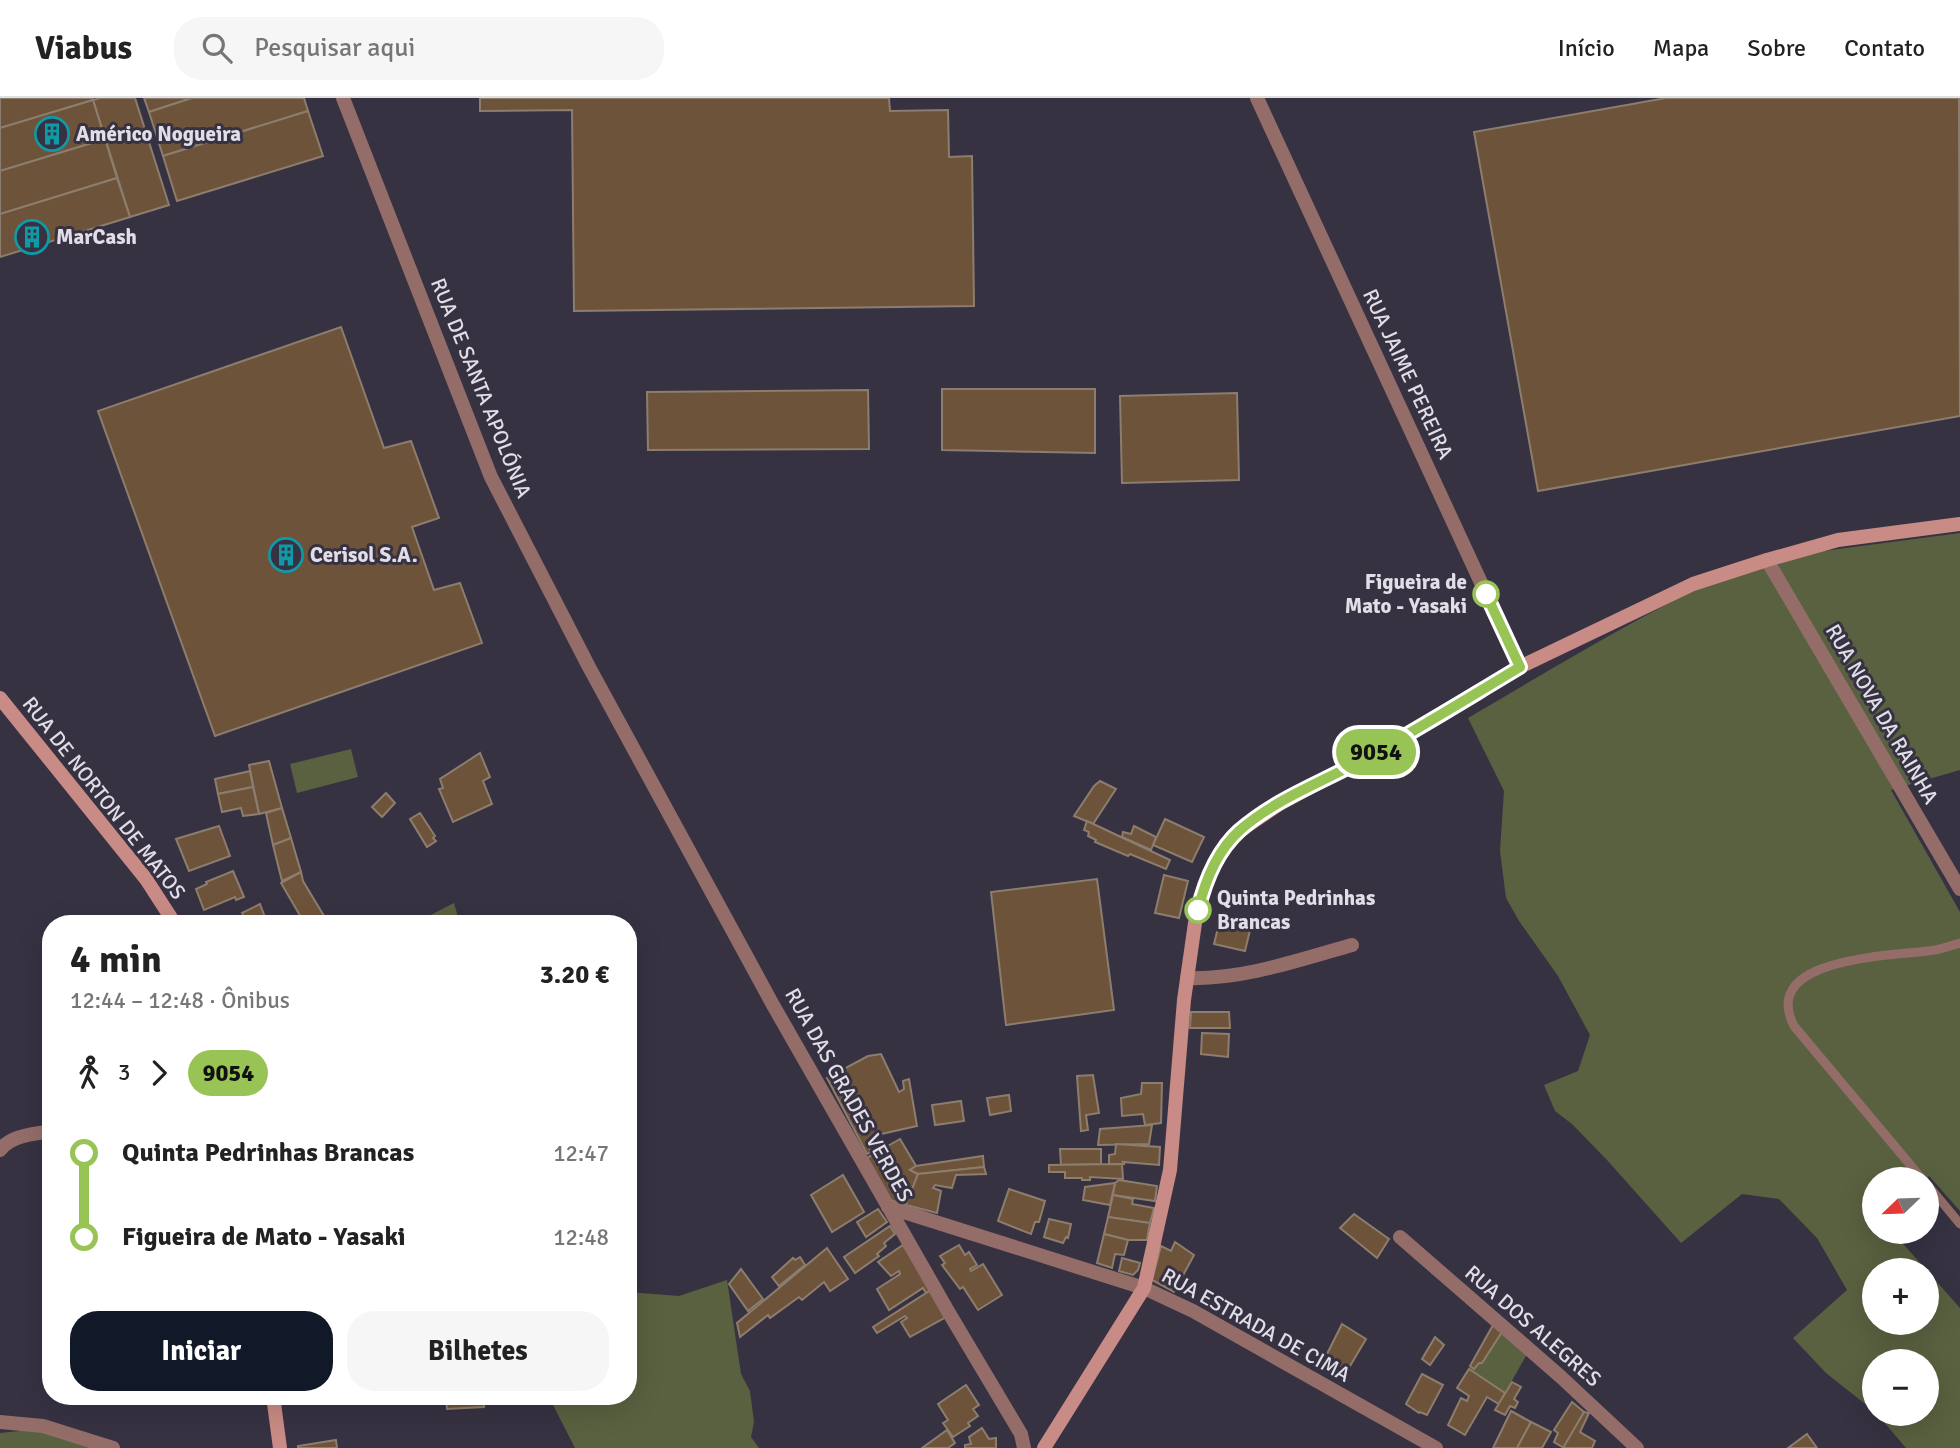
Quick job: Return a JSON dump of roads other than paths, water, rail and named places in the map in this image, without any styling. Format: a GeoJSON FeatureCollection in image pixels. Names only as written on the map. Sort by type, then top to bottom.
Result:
{"type":"FeatureCollection","features":[{"type":"Feature","properties":{"kind":"street","name":"RUA DE SANTA APOLÓNIA"},"geometry":{"type":"LineString","coordinates":[[343,98],[491,477],[640,760]]}},
{"type":"Feature","properties":{"kind":"street","name":"RUA JAIME PEREIRA"},"geometry":{"type":"LineString","coordinates":[[1257,98],[1520,667]]}},
{"type":"Feature","properties":{"kind":"street"},"geometry":{"type":"LineString","coordinates":[[1044,1448],[1144,1288],[1170,1170],[1187,978],[1195,923],[1204,887],[1220,854],[1238,832],[1281,803],[1363,759],[1520,667],[1693,583],[1838,540],[1960,524]]}},
{"type":"Feature","properties":{"kind":"street","name":"RUA NOVA DA RAINHA"},"geometry":{"type":"LineString","coordinates":[[1767,559],[1960,889]]}},
{"type":"Feature","properties":{"kind":"street","name":"RUA DE NORTON DE MATOS"},"geometry":{"type":"LineString","coordinates":[[0,698],[146,879],[169,915]]}},
{"type":"Feature","properties":{"kind":"street","name":"RUA DAS GRADES VERDES"},"geometry":{"type":"LineString","coordinates":[[640,760],[888,1207],[1021,1434],[1024,1448]]}},
{"type":"Feature","properties":{"kind":"street"},"geometry":{"type":"LineString","coordinates":[[1187,978],[1216,979],[1352,946]]}},
{"type":"Feature","properties":{"kind":"street"},"geometry":{"type":"LineString","coordinates":[[0,1150],[3,1145],[19,1137],[42,1133]]}},
{"type":"Feature","properties":{"kind":"street","name":"RUA ESTRADA DE CIMA"},"geometry":{"type":"LineString","coordinates":[[888,1207],[1144,1288],[1204,1318],[1436,1448]]}},
{"type":"Feature","properties":{"kind":"street","name":"RUA DOS ALEGRES"},"geometry":{"type":"LineString","coordinates":[[1400,1237],[1561,1377],[1637,1448]]}},
{"type":"Feature","properties":{"kind":"street"},"geometry":{"type":"LineString","coordinates":[[274,1405],[280,1448]]}},
{"type":"Feature","properties":{"kind":"street"},"geometry":{"type":"LineString","coordinates":[[0,1422],[43,1426],[113,1448]]}},
{"type":"Feature","properties":{"kind":"lane"},"geometry":{"type":"LineString","coordinates":[[1912,1167],[1794,1026],[1789,1015],[1787,998],[1791,989],[1823,968],[1875,955],[1932,951],[1960,943]]}},
{"type":"Feature","properties":{"kind":"lane"},"geometry":{"type":"LineString","coordinates":[[1939,1199],[1960,1224]]}},
{"type":"Feature","properties":{"kind":"place","name":"Américo Nogueira"},"geometry":{"type":"Point","coordinates":[52,134]}},
{"type":"Feature","properties":{"kind":"place","name":"MarCash"},"geometry":{"type":"Point","coordinates":[32,237]}},
{"type":"Feature","properties":{"kind":"place","name":"Cerisol S.A."},"geometry":{"type":"Point","coordinates":[286,555]}},
{"type":"Feature","properties":{"kind":"place","name":"Figueira de Mato - Yasaki"},"geometry":{"type":"Point","coordinates":[1486,594]}},
{"type":"Feature","properties":{"kind":"place","name":"Quinta Pedrinhas Brancas"},"geometry":{"type":"Point","coordinates":[1198,910]}}]}
